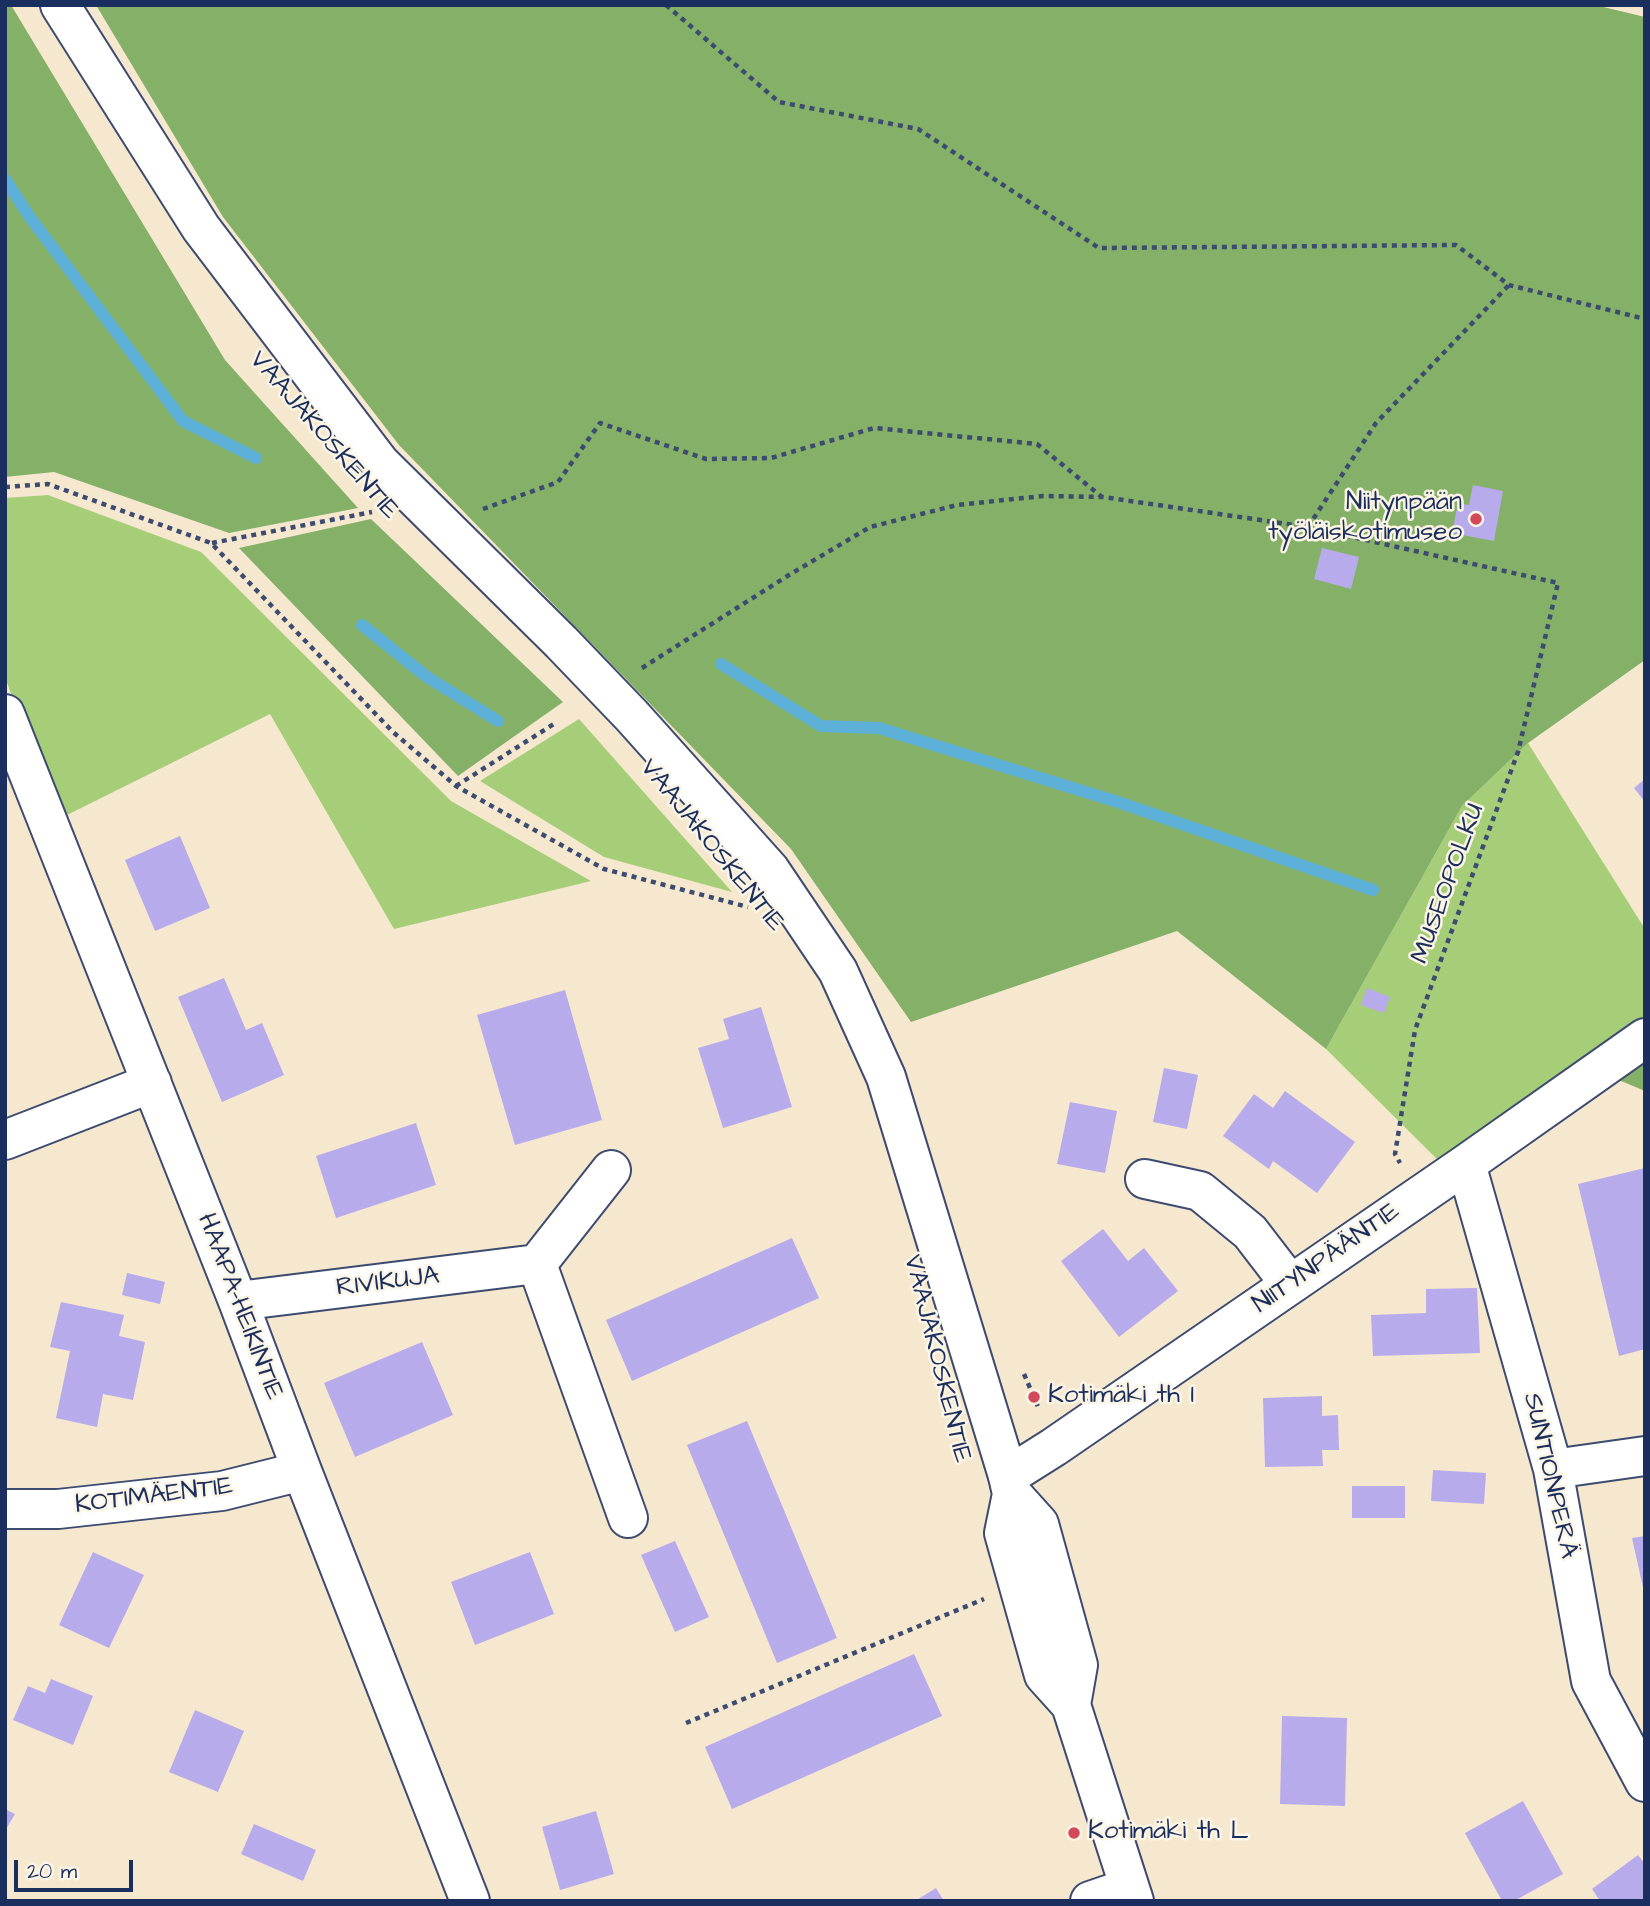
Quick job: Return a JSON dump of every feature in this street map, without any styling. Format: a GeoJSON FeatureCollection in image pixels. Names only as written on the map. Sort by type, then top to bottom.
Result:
{"type":"FeatureCollection","features":[{"type":"Feature","properties":{"kind":"street","name":"VAAJAKOSKENTIE"},"geometry":{"type":"LineString","coordinates":[[60,5],[201,228],[380,463],[561,642],[685,774],[770,870],[838,971],[886,1077],[1010,1485],[1039,1524],[1078,1665],[1071,1705],[1131,1894]]}},
{"type":"Feature","properties":{"kind":"street","name":"HAAPA-HEIKINTIE"},"geometry":{"type":"LineString","coordinates":[[5,714],[238,1301],[470,1901]]}},
{"type":"Feature","properties":{"kind":"street","name":"NIITYNPÄÄNTIE"},"geometry":{"type":"LineString","coordinates":[[1010,1485],[1054,1447],[1645,1038]]}},
{"type":"Feature","properties":{"kind":"street"},"geometry":{"type":"LineString","coordinates":[[5,1140],[152,1083]]}},
{"type":"Feature","properties":{"kind":"street","name":"SUNTIONPERÄ"},"geometry":{"type":"LineString","coordinates":[[1465,1164],[1553,1469],[1591,1681],[1645,1782]]}},
{"type":"Feature","properties":{"kind":"street"},"geometry":{"type":"LineString","coordinates":[[611,1170],[537,1264],[628,1518]]}},
{"type":"Feature","properties":{"kind":"street"},"geometry":{"type":"LineString","coordinates":[[1146,1179],[1200,1191],[1250,1232],[1290,1284]]}},
{"type":"Feature","properties":{"kind":"street","name":"RIVIKUJA"},"geometry":{"type":"LineString","coordinates":[[238,1301],[537,1264]]}},
{"type":"Feature","properties":{"kind":"street"},"geometry":{"type":"LineString","coordinates":[[1553,1469],[1645,1456]]}},
{"type":"Feature","properties":{"kind":"street","name":"KOTIMÄENTIE"},"geometry":{"type":"LineString","coordinates":[[5,1509],[58,1509],[222,1491],[302,1471]]}},
{"type":"Feature","properties":{"kind":"street"},"geometry":{"type":"LineString","coordinates":[[1090,1901],[1131,1894]]}},
{"type":"Feature","properties":{"kind":"path"},"geometry":{"type":"LineString","coordinates":[[666,5],[779,102],[918,129],[1099,248],[1456,245],[1509,285],[1645,319]]}},
{"type":"Feature","properties":{"kind":"path"},"geometry":{"type":"LineString","coordinates":[[632,674],[870,527],[957,505],[1043,496],[1103,498],[1308,527],[1376,423],[1509,285]]}},
{"type":"Feature","properties":{"kind":"path"},"geometry":{"type":"LineString","coordinates":[[473,512],[558,482],[600,423],[706,459],[771,458],[874,428],[1037,444],[1103,498]]}},
{"type":"Feature","properties":{"kind":"path"},"geometry":{"type":"LineString","coordinates":[[5,487],[48,484],[211,543],[393,732],[456,786],[604,869],[760,911]]}},
{"type":"Feature","properties":{"kind":"path"},"geometry":{"type":"LineString","coordinates":[[211,543],[384,510]]}},
{"type":"Feature","properties":{"kind":"path","name":"MUSEOPOLKU"},"geometry":{"type":"LineString","coordinates":[[1308,527],[1558,583],[1518,752],[1415,1030],[1395,1154],[1418,1196]]}},
{"type":"Feature","properties":{"kind":"path"},"geometry":{"type":"LineString","coordinates":[[456,786],[557,722]]}},
{"type":"Feature","properties":{"kind":"path"},"geometry":{"type":"LineString","coordinates":[[686,1723],[995,1594]]}},
{"type":"Feature","properties":{"kind":"green space"},"geometry":{"type":"Polygon","coordinates":[[[5,5],[11,5],[225,360],[358,508],[229,533],[54,472],[5,477],[5,5]]]}},
{"type":"Feature","properties":{"kind":"green space"},"geometry":{"type":"Polygon","coordinates":[[[96,5],[1595,5],[1645,17],[1645,660],[1528,743],[1462,806],[1326,1049],[1177,931],[911,1022],[791,849],[399,445],[223,217],[96,5]]]}},
{"type":"Feature","properties":{"kind":"green space"},"geometry":{"type":"Polygon","coordinates":[[[48,495],[201,552],[451,801],[591,881],[394,929],[270,714],[57,820],[5,677],[5,498],[48,495]]]}},
{"type":"Feature","properties":{"kind":"green space"},"geometry":{"type":"Polygon","coordinates":[[[371,519],[563,702],[458,776],[239,548],[371,519]]]}},
{"type":"Feature","properties":{"kind":"green space"},"geometry":{"type":"Polygon","coordinates":[[[579,719],[732,892],[604,857],[480,781],[579,719]]]}},
{"type":"Feature","properties":{"kind":"green space"},"geometry":{"type":"Polygon","coordinates":[[[1528,743],[1645,929],[1645,1034],[1449,1171],[1326,1049],[1462,806],[1528,743]]]}},
{"type":"Feature","properties":{"kind":"green space"},"geometry":{"type":"Polygon","coordinates":[[[1645,1052],[1645,1091],[1602,1073],[1645,1052]]]}},
{"type":"Feature","properties":{"kind":"building","name":"Niitynpään työläiskotimuseo"},"geometry":{"type":"Polygon","coordinates":[[[1473,485],[1503,491],[1494,541],[1452,533],[1458,503],[1469,505],[1473,485]]]}},
{"type":"Feature","properties":{"kind":"building"},"geometry":{"type":"Polygon","coordinates":[[[1322,548],[1359,557],[1351,589],[1314,579],[1322,548]]]}},
{"type":"Feature","properties":{"kind":"building"},"geometry":{"type":"Polygon","coordinates":[[[1645,779],[1645,802],[1634,788],[1645,779]]]}},
{"type":"Feature","properties":{"kind":"building"},"geometry":{"type":"Polygon","coordinates":[[[180,836],[210,908],[155,931],[125,860],[180,836]]]}},
{"type":"Feature","properties":{"kind":"building"},"geometry":{"type":"Polygon","coordinates":[[[224,978],[246,1030],[262,1023],[284,1075],[222,1102],[178,997],[224,978]]]}},
{"type":"Feature","properties":{"kind":"building"},"geometry":{"type":"Polygon","coordinates":[[[1367,988],[1390,997],[1384,1013],[1361,1005],[1367,988]]]}},
{"type":"Feature","properties":{"kind":"building"},"geometry":{"type":"Polygon","coordinates":[[[565,990],[602,1120],[515,1145],[477,1015],[565,990]]]}},
{"type":"Feature","properties":{"kind":"building"},"geometry":{"type":"Polygon","coordinates":[[[761,1007],[792,1107],[723,1128],[698,1048],[729,1039],[723,1019],[761,1007]]]}},
{"type":"Feature","properties":{"kind":"building"},"geometry":{"type":"Polygon","coordinates":[[[1164,1068],[1198,1075],[1187,1129],[1153,1122],[1164,1068]]]}},
{"type":"Feature","properties":{"kind":"building"},"geometry":{"type":"Polygon","coordinates":[[[1285,1091],[1355,1142],[1317,1193],[1273,1161],[1269,1169],[1223,1136],[1254,1094],[1273,1108],[1285,1091]]]}},
{"type":"Feature","properties":{"kind":"building"},"geometry":{"type":"Polygon","coordinates":[[[1070,1102],[1117,1111],[1105,1173],[1057,1164],[1070,1102]]]}},
{"type":"Feature","properties":{"kind":"building"},"geometry":{"type":"Polygon","coordinates":[[[416,1123],[436,1185],[336,1218],[316,1156],[416,1123]]]}},
{"type":"Feature","properties":{"kind":"building"},"geometry":{"type":"Polygon","coordinates":[[[1645,1168],[1645,1349],[1619,1356],[1578,1184],[1645,1168]]]}},
{"type":"Feature","properties":{"kind":"building"},"geometry":{"type":"Polygon","coordinates":[[[1103,1229],[1128,1261],[1144,1248],[1178,1291],[1119,1337],[1061,1261],[1103,1229]]]}},
{"type":"Feature","properties":{"kind":"building"},"geometry":{"type":"Polygon","coordinates":[[[792,1238],[819,1298],[632,1381],[606,1320],[792,1238]]]}},
{"type":"Feature","properties":{"kind":"building"},"geometry":{"type":"Polygon","coordinates":[[[127,1273],[165,1282],[160,1304],[122,1295],[127,1273]]]}},
{"type":"Feature","properties":{"kind":"building"},"geometry":{"type":"Polygon","coordinates":[[[1477,1288],[1480,1353],[1373,1356],[1371,1315],[1426,1313],[1426,1289],[1477,1288]]]}},
{"type":"Feature","properties":{"kind":"building"},"geometry":{"type":"Polygon","coordinates":[[[61,1302],[124,1315],[119,1336],[145,1342],[133,1400],[103,1394],[97,1427],[56,1418],[70,1351],[50,1347],[61,1302]]]}},
{"type":"Feature","properties":{"kind":"building"},"geometry":{"type":"Polygon","coordinates":[[[422,1342],[453,1415],[355,1457],[324,1383],[422,1342]]]}},
{"type":"Feature","properties":{"kind":"building"},"geometry":{"type":"Polygon","coordinates":[[[1322,1396],[1322,1416],[1338,1415],[1339,1450],[1322,1450],[1323,1466],[1265,1467],[1263,1398],[1322,1396]]]}},
{"type":"Feature","properties":{"kind":"building"},"geometry":{"type":"Polygon","coordinates":[[[747,1421],[837,1638],[777,1663],[687,1445],[747,1421]]]}},
{"type":"Feature","properties":{"kind":"building"},"geometry":{"type":"Polygon","coordinates":[[[1433,1470],[1486,1473],[1484,1504],[1431,1501],[1433,1470]]]}},
{"type":"Feature","properties":{"kind":"building"},"geometry":{"type":"Polygon","coordinates":[[[1352,1486],[1405,1486],[1405,1518],[1352,1518],[1352,1486]]]}},
{"type":"Feature","properties":{"kind":"building"},"geometry":{"type":"Polygon","coordinates":[[[1645,1536],[1645,1592],[1644,1592],[1632,1538],[1645,1536]]]}},
{"type":"Feature","properties":{"kind":"building"},"geometry":{"type":"Polygon","coordinates":[[[675,1541],[709,1617],[675,1632],[641,1555],[675,1541]]]}},
{"type":"Feature","properties":{"kind":"building"},"geometry":{"type":"Polygon","coordinates":[[[93,1552],[144,1575],[109,1648],[59,1625],[93,1552]]]}},
{"type":"Feature","properties":{"kind":"building"},"geometry":{"type":"Polygon","coordinates":[[[530,1552],[554,1614],[475,1645],[451,1582],[530,1552]]]}},
{"type":"Feature","properties":{"kind":"building"},"geometry":{"type":"Polygon","coordinates":[[[914,1654],[942,1716],[732,1809],[705,1747],[914,1654]]]}},
{"type":"Feature","properties":{"kind":"building"},"geometry":{"type":"Polygon","coordinates":[[[51,1679],[93,1696],[73,1745],[13,1720],[28,1686],[45,1693],[51,1679]]]}},
{"type":"Feature","properties":{"kind":"building"},"geometry":{"type":"Polygon","coordinates":[[[195,1710],[244,1731],[218,1792],[169,1772],[195,1710]]]}},
{"type":"Feature","properties":{"kind":"building"},"geometry":{"type":"Polygon","coordinates":[[[1282,1716],[1347,1718],[1345,1806],[1280,1804],[1282,1716]]]}},
{"type":"Feature","properties":{"kind":"building"},"geometry":{"type":"Polygon","coordinates":[[[1523,1801],[1563,1874],[1514,1901],[1502,1901],[1465,1833],[1523,1801]]]}},
{"type":"Feature","properties":{"kind":"building"},"geometry":{"type":"Polygon","coordinates":[[[5,1809],[15,1814],[5,1831],[5,1809]]]}},
{"type":"Feature","properties":{"kind":"building"},"geometry":{"type":"Polygon","coordinates":[[[596,1811],[614,1874],[560,1890],[542,1827],[596,1811]]]}},
{"type":"Feature","properties":{"kind":"building"},"geometry":{"type":"Polygon","coordinates":[[[254,1824],[316,1850],[303,1881],[241,1854],[254,1824]]]}},
{"type":"Feature","properties":{"kind":"building"},"geometry":{"type":"Polygon","coordinates":[[[1638,1855],[1645,1864],[1645,1901],[1600,1901],[1592,1889],[1638,1855]]]}},
{"type":"Feature","properties":{"kind":"building"},"geometry":{"type":"Polygon","coordinates":[[[936,1888],[944,1901],[915,1901],[936,1888]]]}},
{"type":"Feature","properties":{"kind":"waterway"},"geometry":{"type":"LineString","coordinates":[[5,179],[29,216],[183,421],[256,458]]}},
{"type":"Feature","properties":{"kind":"waterway"},"geometry":{"type":"LineString","coordinates":[[362,625],[427,677],[498,721]]}},
{"type":"Feature","properties":{"kind":"waterway"},"geometry":{"type":"LineString","coordinates":[[721,664],[821,726],[879,728],[1118,802],[1373,890]]}},
{"type":"Feature","properties":{"kind":"place","name":"Niitynpään työläiskotimuseo"},"geometry":{"type":"Point","coordinates":[1476,519]}},
{"type":"Feature","properties":{"kind":"place","name":"Kotimäki th I"},"geometry":{"type":"Point","coordinates":[1034,1397]}},
{"type":"Feature","properties":{"kind":"place","name":"Kotimäki th L"},"geometry":{"type":"Point","coordinates":[1074,1833]}}]}
